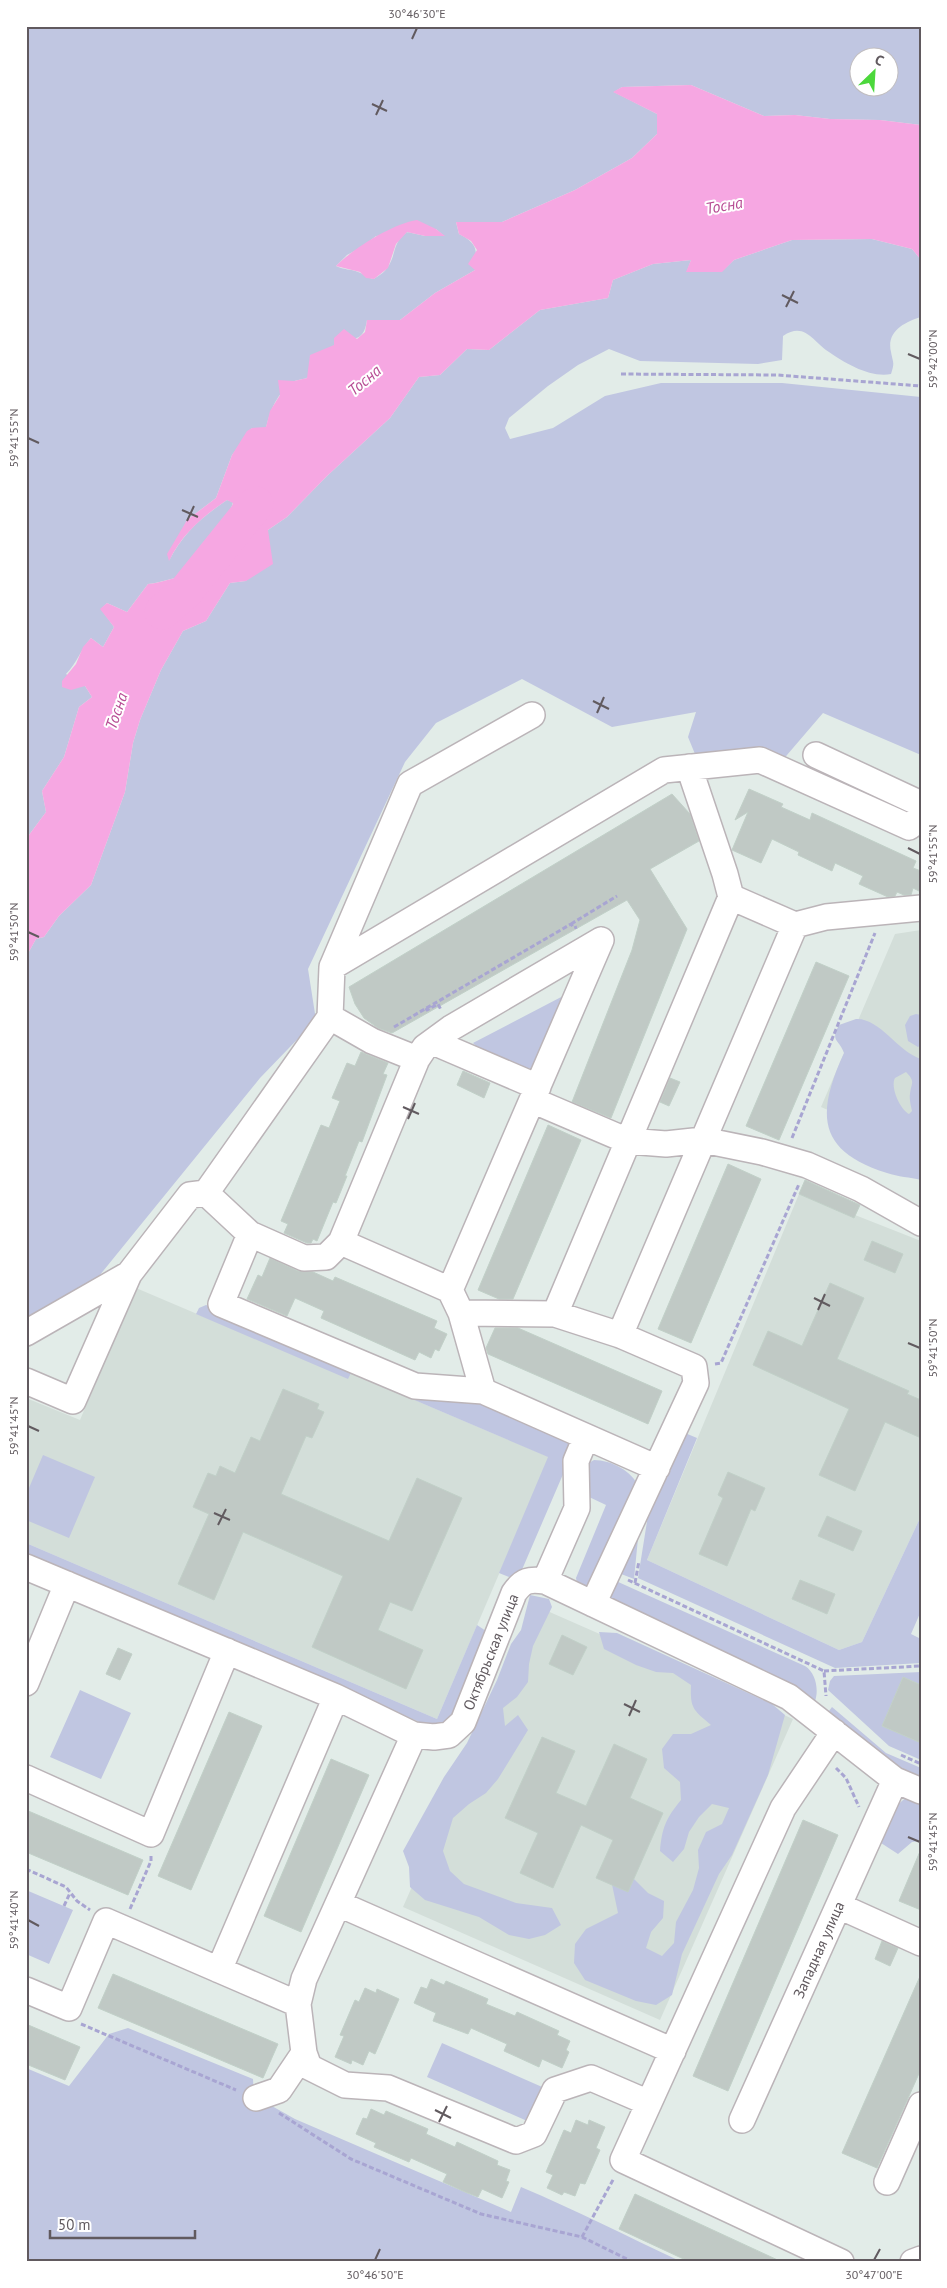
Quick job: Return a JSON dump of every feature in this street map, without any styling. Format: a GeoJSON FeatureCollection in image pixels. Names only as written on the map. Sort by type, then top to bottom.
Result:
{"type":"FeatureCollection","features":[{"type":"Feature","properties":{"kind":"street"},"geometry":{"type":"LineString","coordinates":[[26,1381],[73,1401],[129,1274],[190,1195],[206,1193],[330,1017],[332,967],[410,784],[532,715]]}},
{"type":"Feature","properties":{"kind":"street"},"geometry":{"type":"LineString","coordinates":[[816,755],[921,804]]}},
{"type":"Feature","properties":{"kind":"street"},"geometry":{"type":"LineString","coordinates":[[332,967],[664,770],[760,760],[909,827],[921,818]]}},
{"type":"Feature","properties":{"kind":"street"},"geometry":{"type":"LineString","coordinates":[[555,1314],[731,896],[689,767]]}},
{"type":"Feature","properties":{"kind":"street"},"geometry":{"type":"LineString","coordinates":[[731,896],[795,925],[826,917],[921,908]]}},
{"type":"Feature","properties":{"kind":"street"},"geometry":{"type":"LineString","coordinates":[[620,1335],[795,925]]}},
{"type":"Feature","properties":{"kind":"street"},"geometry":{"type":"LineString","coordinates":[[206,1193],[250,1234],[304,1258],[326,1257],[341,1242],[425,1050],[451,1028],[601,940],[450,1290]]}},
{"type":"Feature","properties":{"kind":"street"},"geometry":{"type":"LineString","coordinates":[[330,1017],[372,1041],[425,1050],[535,1094],[628,1141],[666,1144],[703,1140],[762,1152],[795,1162],[861,1189],[921,1223]]}},
{"type":"Feature","properties":{"kind":"street"},"geometry":{"type":"LineString","coordinates":[[250,1234],[221,1304],[415,1386],[483,1391],[657,1468]]}},
{"type":"Feature","properties":{"kind":"street"},"geometry":{"type":"LineString","coordinates":[[341,1242],[450,1290],[461,1313],[483,1391]]}},
{"type":"Feature","properties":{"kind":"street"},"geometry":{"type":"LineString","coordinates":[[26,1333],[129,1274]]}},
{"type":"Feature","properties":{"kind":"street"},"geometry":{"type":"LineString","coordinates":[[461,1313],[555,1314],[620,1335],[694,1368],[696,1383],[593,1604]]}},
{"type":"Feature","properties":{"kind":"street"},"geometry":{"type":"LineString","coordinates":[[586,1437],[576,1461],[577,1508],[544,1581],[788,1697],[895,1780],[921,1791]]}},
{"type":"Feature","properties":{"kind":"street"},"geometry":{"type":"LineString","coordinates":[[26,1567],[336,1697],[414,1735],[304,1979],[298,2004],[304,2053],[309,2067],[345,2085],[388,2088],[516,2141],[534,2134],[555,2090],[591,2078],[649,2103]]}},
{"type":"Feature","properties":{"kind":"street","name":"Октябрьская улица"},"geometry":{"type":"LineString","coordinates":[[414,1735],[434,1737],[449,1735],[463,1722],[514,1594],[520,1584],[528,1579],[544,1581]]}},
{"type":"Feature","properties":{"kind":"street"},"geometry":{"type":"LineString","coordinates":[[26,1683],[67,1584]]}},
{"type":"Feature","properties":{"kind":"street"},"geometry":{"type":"LineString","coordinates":[[26,1778],[151,1834],[227,1651]]}},
{"type":"Feature","properties":{"kind":"street"},"geometry":{"type":"LineString","coordinates":[[219,1970],[336,1697]]}},
{"type":"Feature","properties":{"kind":"street"},"geometry":{"type":"LineString","coordinates":[[831,2260],[623,2160],[783,1808],[834,1732]]}},
{"type":"Feature","properties":{"kind":"street","name":"Западная улица"},"geometry":{"type":"LineString","coordinates":[[742,2120],[895,1780]]}},
{"type":"Feature","properties":{"kind":"street"},"geometry":{"type":"LineString","coordinates":[[339,1904],[673,2051]]}},
{"type":"Feature","properties":{"kind":"street"},"geometry":{"type":"LineString","coordinates":[[838,1906],[921,1943]]}},
{"type":"Feature","properties":{"kind":"street"},"geometry":{"type":"LineString","coordinates":[[26,1990],[68,2008],[114,1924],[298,2004]]}},
{"type":"Feature","properties":{"kind":"street"},"geometry":{"type":"LineString","coordinates":[[256,2098],[279,2090],[304,2053]]}},
{"type":"Feature","properties":{"kind":"street"},"geometry":{"type":"LineString","coordinates":[[887,2182],[921,2105]]}},
{"type":"Feature","properties":{"kind":"street"},"geometry":{"type":"LineString","coordinates":[[913,2262],[921,2259]]}},
{"type":"Feature","properties":{"kind":"path"},"geometry":{"type":"LineString","coordinates":[[621,374],[777,375],[921,386]]}},
{"type":"Feature","properties":{"kind":"path"},"geometry":{"type":"LineString","coordinates":[[391,1028],[617,896]]}},
{"type":"Feature","properties":{"kind":"path"},"geometry":{"type":"LineString","coordinates":[[694,1368],[721,1363],[884,912]]}},
{"type":"Feature","properties":{"kind":"path"},"geometry":{"type":"LineString","coordinates":[[571,924],[574,928]]}},
{"type":"Feature","properties":{"kind":"path"},"geometry":{"type":"LineString","coordinates":[[426,1008],[427,1010],[438,1004]]}},
{"type":"Feature","properties":{"kind":"path"},"geometry":{"type":"LineString","coordinates":[[608,1571],[824,1671],[921,1666]]}},
{"type":"Feature","properties":{"kind":"path"},"geometry":{"type":"LineString","coordinates":[[824,1671],[824,1694],[831,1701]]}},
{"type":"Feature","properties":{"kind":"path"},"geometry":{"type":"LineString","coordinates":[[896,1753],[921,1764]]}},
{"type":"Feature","properties":{"kind":"path"},"geometry":{"type":"LineString","coordinates":[[26,1869],[66,1887],[78,1901],[114,1924],[151,1861],[151,1834]]}},
{"type":"Feature","properties":{"kind":"path"},"geometry":{"type":"LineString","coordinates":[[64,1906],[70,1893]]}},
{"type":"Feature","properties":{"kind":"path"},"geometry":{"type":"LineString","coordinates":[[68,2008],[80,2024],[256,2098],[351,2159],[481,2214],[582,2237],[633,2262]]}},
{"type":"Feature","properties":{"kind":"path"},"geometry":{"type":"LineString","coordinates":[[582,2237],[623,2160]]}},
{"type":"Feature","properties":{"kind":"shaded area"},"geometry":{"type":"Polygon","coordinates":[[[26,26],[921,26],[921,125],[880,120],[830,119],[795,115],[764,116],[691,85],[622,87],[614,92],[657,114],[657,134],[632,158],[575,190],[502,222],[456,222],[459,234],[470,241],[475,248],[475,270],[435,293],[400,320],[367,320],[363,333],[360,336],[335,345],[327,352],[312,374],[287,386],[275,402],[266,428],[252,428],[232,455],[216,498],[187,520],[169,561],[180,542],[194,526],[227,500],[233,502],[225,529],[216,543],[233,539],[215,564],[203,575],[191,580],[176,578],[148,584],[127,612],[107,603],[101,609],[114,627],[103,647],[91,638],[66,674],[85,686],[92,697],[79,707],[64,757],[42,791],[46,812],[26,839],[26,26]],[[436,229],[408,232],[425,236],[444,236],[436,229]],[[407,232],[376,236],[362,247],[347,255],[336,266],[374,279],[387,268],[396,245],[407,232]]]}},
{"type":"Feature","properties":{"kind":"shaded area"},"geometry":{"type":"Polygon","coordinates":[[[872,239],[912,249],[921,260],[921,317],[898,328],[891,338],[893,367],[891,374],[875,374],[851,365],[823,348],[808,335],[797,331],[783,336],[782,360],[758,364],[640,361],[609,349],[578,365],[548,386],[509,418],[505,428],[510,439],[553,428],[605,396],[661,383],[782,383],[921,397],[921,755],[823,713],[781,762],[695,754],[688,737],[696,712],[612,727],[522,679],[436,723],[405,762],[308,969],[316,1020],[260,1078],[95,1281],[26,1317],[26,957],[36,939],[44,937],[59,916],[91,885],[125,792],[133,743],[140,720],[161,670],[183,631],[206,621],[230,583],[246,581],[268,530],[287,517],[327,476],[390,418],[419,377],[440,375],[467,349],[489,350],[540,310],[608,298],[613,280],[653,264],[691,260],[687,271],[721,272],[734,260],[792,240],[872,239]]]}},
{"type":"Feature","properties":{"kind":"shaded area"},"geometry":{"type":"Polygon","coordinates":[[[921,930],[921,1151],[821,1107],[895,934],[921,930]]]}},
{"type":"Feature","properties":{"kind":"shaded area"},"geometry":{"type":"Polygon","coordinates":[[[565,995],[534,1067],[523,1070],[481,1051],[473,1043],[565,995]]]}},
{"type":"Feature","properties":{"kind":"shaded area"},"geometry":{"type":"Polygon","coordinates":[[[921,1015],[921,1045],[918,1047],[908,1041],[905,1025],[910,1016],[921,1015]]]}},
{"type":"Feature","properties":{"kind":"shaded area"},"geometry":{"type":"Polygon","coordinates":[[[856,1019],[865,1020],[881,1029],[912,1055],[921,1059],[921,1180],[891,1174],[864,1164],[847,1154],[835,1141],[829,1128],[827,1112],[829,1094],[844,1053],[835,1038],[839,1025],[856,1019]],[[906,1072],[895,1078],[894,1087],[902,1108],[909,1114],[912,1111],[910,1096],[912,1083],[911,1078],[906,1072]]]}},
{"type":"Feature","properties":{"kind":"shaded area"},"geometry":{"type":"Polygon","coordinates":[[[799,1194],[853,1218],[855,1215],[921,1241],[921,1516],[862,1642],[839,1650],[647,1560],[799,1194]]]}},
{"type":"Feature","properties":{"kind":"shaded area"},"geometry":{"type":"Polygon","coordinates":[[[136,1288],[348,1378],[351,1373],[549,1457],[437,1719],[26,1543],[26,1398],[80,1420],[136,1288]]]}},
{"type":"Feature","properties":{"kind":"shaded area"},"geometry":{"type":"Polygon","coordinates":[[[206,1305],[485,1399],[571,1442],[570,1458],[521,1572],[509,1577],[499,1573],[548,1457],[351,1373],[348,1379],[196,1314],[199,1308],[206,1305]]]}},
{"type":"Feature","properties":{"kind":"shaded area"},"geometry":{"type":"Polygon","coordinates":[[[685,1433],[697,1438],[647,1560],[839,1650],[862,1642],[921,1516],[921,1611],[911,1634],[921,1639],[921,1663],[835,1668],[638,1578],[649,1509],[685,1433]]]}},
{"type":"Feature","properties":{"kind":"shaded area"},"geometry":{"type":"Polygon","coordinates":[[[43,1455],[95,1477],[69,1538],[26,1520],[26,1495],[43,1455]]]}},
{"type":"Feature","properties":{"kind":"shaded area"},"geometry":{"type":"Polygon","coordinates":[[[594,1460],[614,1464],[621,1468],[632,1476],[639,1488],[588,1590],[577,1583],[576,1578],[606,1505],[587,1496],[587,1464],[594,1460]]]}},
{"type":"Feature","properties":{"kind":"shaded area"},"geometry":{"type":"Polygon","coordinates":[[[640,1518],[634,1579],[616,1572],[640,1518]]]}},
{"type":"Feature","properties":{"kind":"shaded area"},"geometry":{"type":"Polygon","coordinates":[[[26,1543],[437,1719],[477,1625],[489,1633],[454,1723],[431,1727],[26,1553],[26,1543]]]}},
{"type":"Feature","properties":{"kind":"shaded area"},"geometry":{"type":"Polygon","coordinates":[[[616,1581],[805,1666],[812,1673],[816,1682],[817,1692],[815,1701],[613,1602],[607,1595],[616,1581]]]}},
{"type":"Feature","properties":{"kind":"shaded area"},"geometry":{"type":"Polygon","coordinates":[[[530,1595],[549,1599],[552,1607],[533,1646],[528,1682],[517,1697],[503,1708],[505,1726],[518,1715],[528,1730],[498,1779],[486,1793],[453,1818],[443,1851],[450,1871],[464,1884],[516,1903],[552,1908],[561,1925],[545,1935],[529,1939],[509,1935],[479,1917],[425,1900],[410,1887],[409,1867],[403,1851],[444,1777],[467,1743],[497,1680],[511,1644],[521,1630],[530,1595]]]}},
{"type":"Feature","properties":{"kind":"shaded area"},"geometry":{"type":"Polygon","coordinates":[[[536,1606],[793,1719],[660,2020],[403,1907],[536,1606]]]}},
{"type":"Feature","properties":{"kind":"shaded area"},"geometry":{"type":"Polygon","coordinates":[[[599,1632],[617,1633],[772,1704],[785,1715],[768,1775],[732,1855],[719,1874],[682,1954],[672,1995],[656,2005],[636,2001],[585,1980],[574,1963],[575,1944],[586,1929],[618,1913],[610,1875],[631,1876],[648,1893],[664,1901],[663,1918],[651,1932],[646,1948],[662,1956],[674,1943],[676,1922],[693,1890],[699,1868],[698,1850],[706,1832],[722,1824],[729,1808],[712,1804],[699,1817],[689,1832],[684,1849],[673,1862],[660,1851],[666,1824],[681,1800],[680,1782],[664,1768],[662,1749],[673,1734],[691,1734],[711,1725],[696,1712],[692,1704],[691,1685],[673,1673],[656,1672],[636,1665],[604,1649],[599,1632]]]}},
{"type":"Feature","properties":{"kind":"shaded area"},"geometry":{"type":"Polygon","coordinates":[[[921,1672],[921,1685],[903,1677],[882,1726],[921,1743],[921,1760],[889,1746],[828,1690],[830,1681],[834,1676],[921,1672]]]}},
{"type":"Feature","properties":{"kind":"shaded area"},"geometry":{"type":"Polygon","coordinates":[[[80,1690],[131,1713],[101,1779],[50,1757],[80,1690]]]}},
{"type":"Feature","properties":{"kind":"shaded area"},"geometry":{"type":"Polygon","coordinates":[[[832,1707],[886,1753],[921,1768],[921,1786],[898,1772],[829,1711],[832,1707]]]}},
{"type":"Feature","properties":{"kind":"shaded area"},"geometry":{"type":"Polygon","coordinates":[[[909,1796],[921,1799],[921,1841],[912,1842],[898,1854],[881,1843],[883,1830],[889,1816],[898,1804],[909,1796]]]}},
{"type":"Feature","properties":{"kind":"shaded area"},"geometry":{"type":"Polygon","coordinates":[[[26,1890],[73,1910],[49,1964],[26,1954],[26,1890]]]}},
{"type":"Feature","properties":{"kind":"shaded area"},"geometry":{"type":"Polygon","coordinates":[[[128,2028],[253,2079],[254,2096],[295,2119],[511,2212],[521,2187],[682,2262],[26,2262],[26,2068],[69,2086],[109,2034],[128,2028]]]}},
{"type":"Feature","properties":{"kind":"shaded area"},"geometry":{"type":"Polygon","coordinates":[[[442,2043],[549,2090],[534,2124],[427,2077],[442,2043]]]}},
{"type":"Feature","properties":{"kind":"water"},"geometry":{"type":"Polygon","coordinates":[[[691,85],[764,116],[795,115],[830,119],[880,120],[921,125],[921,260],[912,249],[872,239],[792,240],[734,260],[722,272],[686,272],[691,260],[653,264],[613,280],[608,298],[540,310],[489,350],[467,349],[440,375],[419,377],[390,418],[327,476],[287,517],[268,530],[273,564],[246,581],[230,583],[206,621],[183,631],[161,670],[140,720],[133,743],[125,792],[91,885],[59,916],[44,937],[36,939],[26,957],[26,839],[46,812],[42,791],[64,757],[79,707],[92,697],[85,686],[71,690],[62,687],[62,681],[76,664],[83,647],[91,638],[103,647],[114,627],[100,609],[107,603],[127,612],[148,584],[176,578],[197,579],[216,564],[226,552],[232,540],[216,544],[225,529],[233,503],[227,500],[186,534],[169,561],[167,554],[187,520],[216,498],[232,455],[247,431],[252,428],[266,427],[270,411],[280,395],[278,380],[294,381],[307,378],[310,355],[334,345],[334,338],[344,329],[357,339],[365,332],[367,320],[400,320],[435,293],[475,270],[468,264],[477,250],[471,241],[459,234],[456,222],[502,222],[575,190],[632,158],[657,134],[657,114],[613,92],[622,87],[691,85]]]}},
{"type":"Feature","properties":{"kind":"water"},"geometry":{"type":"Polygon","coordinates":[[[417,220],[436,229],[445,236],[425,236],[407,232],[396,244],[388,268],[374,279],[366,278],[360,272],[336,266],[374,238],[396,226],[417,220]]]}},
{"type":"Feature","properties":{"kind":"building"},"geometry":{"type":"Polygon","coordinates":[[[749,789],[783,804],[781,807],[810,820],[812,813],[916,861],[913,868],[921,871],[921,892],[913,888],[911,895],[897,892],[895,896],[888,897],[859,884],[863,876],[835,863],[832,871],[798,855],[799,852],[772,839],[761,863],[732,850],[748,812],[735,820],[749,789]]]}},
{"type":"Feature","properties":{"kind":"building"},"geometry":{"type":"Polygon","coordinates":[[[672,794],[690,814],[699,841],[650,869],[687,929],[611,1118],[572,1102],[632,950],[640,920],[627,900],[392,1033],[378,1028],[364,1018],[355,1004],[349,987],[672,794]]]}},
{"type":"Feature","properties":{"kind":"building"},"geometry":{"type":"Polygon","coordinates":[[[816,962],[849,976],[779,1140],[746,1126],[816,962]]]}},
{"type":"Feature","properties":{"kind":"building"},"geometry":{"type":"Polygon","coordinates":[[[361,1052],[388,1063],[383,1074],[387,1075],[362,1142],[359,1141],[345,1176],[347,1176],[336,1203],[333,1202],[317,1241],[313,1239],[311,1243],[307,1243],[284,1233],[288,1224],[281,1221],[321,1125],[329,1128],[340,1101],[332,1098],[347,1063],[355,1066],[361,1052]]]}},
{"type":"Feature","properties":{"kind":"building"},"geometry":{"type":"Polygon","coordinates":[[[463,1071],[490,1083],[484,1098],[457,1085],[463,1071]]]}},
{"type":"Feature","properties":{"kind":"building"},"geometry":{"type":"Polygon","coordinates":[[[670,1078],[680,1082],[669,1106],[660,1102],[670,1078]]]}},
{"type":"Feature","properties":{"kind":"building"},"geometry":{"type":"Polygon","coordinates":[[[548,1125],[581,1140],[513,1299],[499,1299],[478,1290],[548,1125]]]}},
{"type":"Feature","properties":{"kind":"building"},"geometry":{"type":"Polygon","coordinates":[[[728,1164],[761,1179],[691,1343],[658,1329],[728,1164]]]}},
{"type":"Feature","properties":{"kind":"building"},"geometry":{"type":"Polygon","coordinates":[[[805,1180],[860,1205],[854,1218],[799,1194],[805,1180]]]}},
{"type":"Feature","properties":{"kind":"building"},"geometry":{"type":"Polygon","coordinates":[[[872,1241],[903,1254],[895,1273],[864,1260],[872,1241]]]}},
{"type":"Feature","properties":{"kind":"building"},"geometry":{"type":"Polygon","coordinates":[[[270,1258],[298,1271],[313,1272],[333,1281],[335,1277],[437,1321],[434,1328],[447,1334],[439,1351],[435,1349],[431,1358],[419,1352],[415,1360],[321,1318],[324,1311],[295,1298],[287,1316],[247,1299],[258,1275],[262,1277],[270,1258]]]}},
{"type":"Feature","properties":{"kind":"building"},"geometry":{"type":"Polygon","coordinates":[[[830,1283],[864,1298],[837,1359],[909,1391],[907,1394],[921,1400],[921,1438],[885,1422],[855,1491],[819,1475],[849,1409],[753,1365],[768,1331],[802,1346],[830,1283]]]}},
{"type":"Feature","properties":{"kind":"building"},"geometry":{"type":"Polygon","coordinates":[[[495,1328],[518,1328],[662,1391],[648,1424],[488,1354],[486,1348],[495,1328]]]}},
{"type":"Feature","properties":{"kind":"building"},"geometry":{"type":"Polygon","coordinates":[[[283,1389],[319,1404],[317,1409],[324,1412],[312,1438],[306,1436],[281,1494],[389,1541],[417,1478],[462,1498],[412,1611],[390,1602],[378,1630],[423,1650],[406,1689],[312,1647],[343,1576],[243,1532],[214,1600],[178,1584],[209,1514],[193,1507],[208,1473],[216,1476],[220,1466],[235,1473],[251,1437],[260,1441],[283,1389]]]}},
{"type":"Feature","properties":{"kind":"building"},"geometry":{"type":"Polygon","coordinates":[[[728,1472],[765,1488],[755,1511],[751,1509],[727,1566],[699,1554],[723,1498],[718,1495],[728,1472]]]}},
{"type":"Feature","properties":{"kind":"building"},"geometry":{"type":"Polygon","coordinates":[[[827,1516],[862,1531],[853,1551],[818,1536],[827,1516]]]}},
{"type":"Feature","properties":{"kind":"building"},"geometry":{"type":"Polygon","coordinates":[[[800,1580],[835,1594],[827,1614],[792,1599],[800,1580]]]}},
{"type":"Feature","properties":{"kind":"building"},"geometry":{"type":"Polygon","coordinates":[[[562,1635],[587,1647],[573,1675],[549,1664],[562,1635]]]}},
{"type":"Feature","properties":{"kind":"building"},"geometry":{"type":"Polygon","coordinates":[[[118,1648],[132,1654],[120,1680],[106,1674],[118,1648]]]}},
{"type":"Feature","properties":{"kind":"building"},"geometry":{"type":"Polygon","coordinates":[[[903,1677],[921,1685],[921,1743],[882,1726],[903,1677]]]}},
{"type":"Feature","properties":{"kind":"building"},"geometry":{"type":"Polygon","coordinates":[[[229,1712],[262,1726],[191,1890],[158,1876],[229,1712]]]}},
{"type":"Feature","properties":{"kind":"building"},"geometry":{"type":"Polygon","coordinates":[[[542,1737],[575,1751],[556,1793],[586,1806],[614,1744],[647,1759],[630,1798],[663,1813],[628,1892],[596,1878],[613,1840],[581,1825],[553,1888],[520,1873],[538,1833],[505,1818],[542,1737]]]}},
{"type":"Feature","properties":{"kind":"building"},"geometry":{"type":"Polygon","coordinates":[[[331,1759],[369,1775],[301,1932],[264,1916],[331,1759]]]}},
{"type":"Feature","properties":{"kind":"building"},"geometry":{"type":"Polygon","coordinates":[[[26,1810],[143,1860],[128,1895],[26,1852],[26,1810]]]}},
{"type":"Feature","properties":{"kind":"building"},"geometry":{"type":"Polygon","coordinates":[[[803,1820],[838,1835],[728,2091],[693,2076],[803,1820]]]}},
{"type":"Feature","properties":{"kind":"building"},"geometry":{"type":"Polygon","coordinates":[[[921,1849],[921,1910],[899,1901],[921,1849]]]}},
{"type":"Feature","properties":{"kind":"building"},"geometry":{"type":"Polygon","coordinates":[[[882,1941],[898,1948],[890,1966],[875,1959],[882,1941]]]}},
{"type":"Feature","properties":{"kind":"building"},"geometry":{"type":"Polygon","coordinates":[[[113,1974],[278,2044],[263,2078],[98,2008],[113,1974]]]}},
{"type":"Feature","properties":{"kind":"building"},"geometry":{"type":"Polygon","coordinates":[[[921,1974],[921,2069],[877,2168],[842,2153],[921,1974]]]}},
{"type":"Feature","properties":{"kind":"building"},"geometry":{"type":"Polygon","coordinates":[[[431,1979],[444,1985],[446,1981],[488,1999],[486,2004],[515,2016],[517,2012],[559,2031],[557,2035],[570,2041],[566,2050],[569,2052],[562,2068],[542,2059],[539,2067],[504,2051],[507,2044],[471,2028],[468,2034],[433,2021],[436,2013],[414,2003],[421,1987],[427,1989],[431,1979]]]}},
{"type":"Feature","properties":{"kind":"building"},"geometry":{"type":"Polygon","coordinates":[[[365,1988],[376,1993],[377,1989],[399,1999],[375,2054],[369,2051],[363,2065],[352,2060],[351,2064],[335,2057],[344,2036],[340,2035],[355,2000],[359,2002],[365,1988]]]}},
{"type":"Feature","properties":{"kind":"building"},"geometry":{"type":"Polygon","coordinates":[[[26,2024],[80,2047],[65,2080],[26,2064],[26,2024]]]}},
{"type":"Feature","properties":{"kind":"building"},"geometry":{"type":"Polygon","coordinates":[[[371,2109],[384,2115],[386,2111],[428,2129],[426,2134],[455,2147],[457,2142],[498,2161],[497,2165],[510,2170],[506,2181],[509,2182],[502,2198],[482,2189],[478,2197],[465,2192],[443,2182],[447,2174],[411,2158],[409,2162],[374,2147],[376,2143],[356,2134],[363,2118],[367,2119],[371,2109]]]}},
{"type":"Feature","properties":{"kind":"building"},"geometry":{"type":"Polygon","coordinates":[[[576,2120],[588,2125],[589,2120],[605,2127],[596,2148],[600,2150],[585,2184],[580,2183],[575,2196],[564,2192],[562,2195],[547,2188],[553,2175],[546,2172],[564,2130],[571,2133],[576,2120]]]}},
{"type":"Feature","properties":{"kind":"building"},"geometry":{"type":"Polygon","coordinates":[[[635,2194],[782,2262],[690,2262],[619,2229],[635,2194]]]}},
{"type":"Feature","properties":{"kind":"waterway","name":"Тосна"},"geometry":{"type":"LineString","coordinates":[[162,612],[186,591],[256,504]]}}]}
